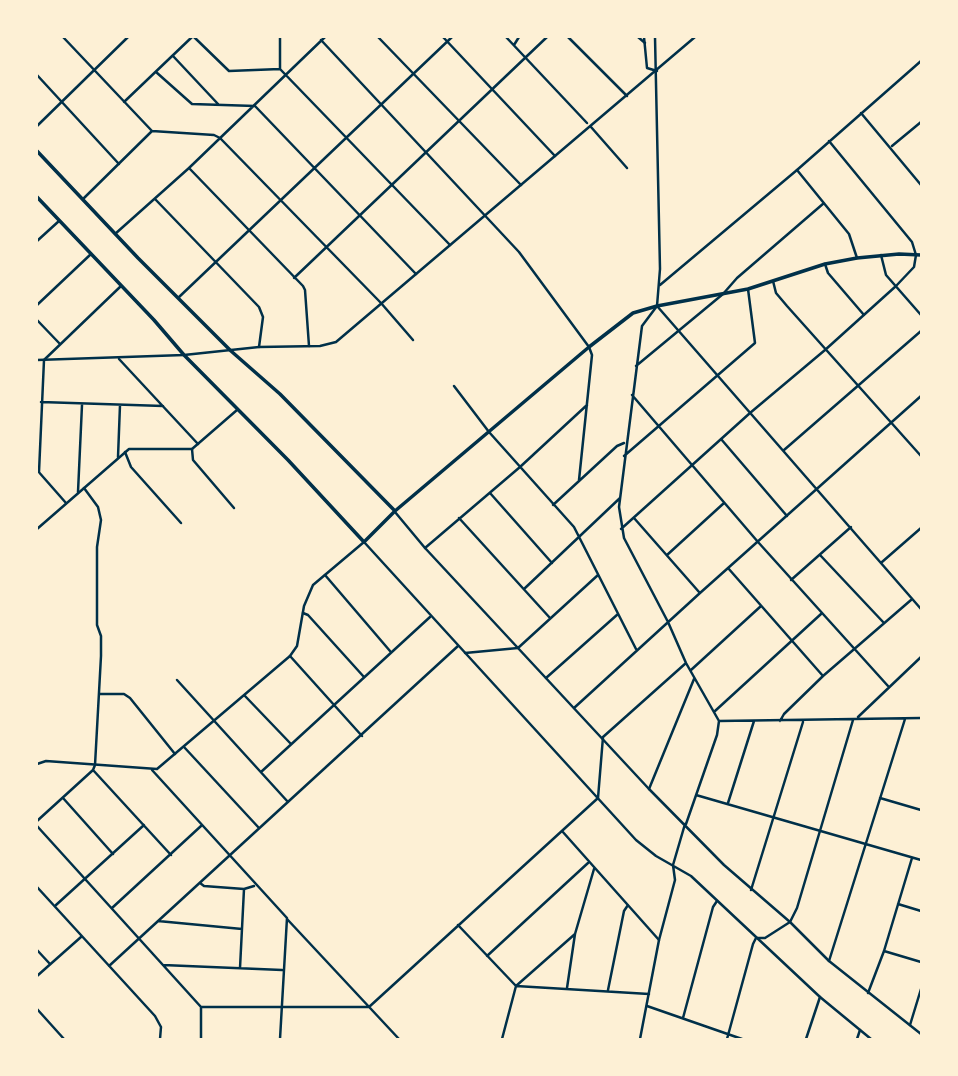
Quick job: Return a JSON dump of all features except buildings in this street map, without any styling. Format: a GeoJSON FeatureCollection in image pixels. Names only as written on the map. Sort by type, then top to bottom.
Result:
{"type":"FeatureCollection","features":[{"type":"Feature","properties":{"kind":"main road"},"geometry":{"type":"LineString","coordinates":[[37,150],[230,351],[280,394],[395,511]]}},
{"type":"Feature","properties":{"kind":"main road"},"geometry":{"type":"LineString","coordinates":[[37,197],[364,542],[395,511],[633,313],[748,289],[825,264],[881,255],[918,255]]}},
{"type":"Feature","properties":{"kind":"street"},"geometry":{"type":"LineString","coordinates":[[63,37],[152,131],[214,135],[220,138],[381,303],[413,340]]}},
{"type":"Feature","properties":{"kind":"street"},"geometry":{"type":"LineString","coordinates":[[37,126],[127,37]]}},
{"type":"Feature","properties":{"kind":"street"},"geometry":{"type":"LineString","coordinates":[[124,102],[193,37],[229,71],[280,69],[450,246]]}},
{"type":"Feature","properties":{"kind":"street"},"geometry":{"type":"LineString","coordinates":[[280,37],[280,69]]}},
{"type":"Feature","properties":{"kind":"street"},"geometry":{"type":"LineString","coordinates":[[115,234],[189,168],[325,37]]}},
{"type":"Feature","properties":{"kind":"street"},"geometry":{"type":"LineString","coordinates":[[378,37],[521,185]]}},
{"type":"Feature","properties":{"kind":"street"},"geometry":{"type":"LineString","coordinates":[[443,37],[555,156]]}},
{"type":"Feature","properties":{"kind":"street"},"geometry":{"type":"LineString","coordinates":[[178,298],[452,37]]}},
{"type":"Feature","properties":{"kind":"street"},"geometry":{"type":"LineString","coordinates":[[506,37],[587,123]]}},
{"type":"Feature","properties":{"kind":"street"},"geometry":{"type":"LineString","coordinates":[[514,44],[519,37]]}},
{"type":"Feature","properties":{"kind":"street"},"geometry":{"type":"LineString","coordinates":[[295,278],[547,37]]}},
{"type":"Feature","properties":{"kind":"street"},"geometry":{"type":"LineString","coordinates":[[568,37],[627,96]]}},
{"type":"Feature","properties":{"kind":"street"},"geometry":{"type":"LineString","coordinates":[[638,37],[645,43]]}},
{"type":"Feature","properties":{"kind":"street"},"geometry":{"type":"LineString","coordinates":[[644,37],[647,68],[657,71]]}},
{"type":"Feature","properties":{"kind":"street"},"geometry":{"type":"LineString","coordinates":[[640,1039],[659,940],[675,880],[673,865],[717,735],[719,721],[686,663],[621,528],[620,498],[624,456],[642,326],[657,306],[660,285],[655,37]]}},
{"type":"Feature","properties":{"kind":"street"},"geometry":{"type":"LineString","coordinates":[[37,360],[119,359],[336,342],[695,37]]}},
{"type":"Feature","properties":{"kind":"street"},"geometry":{"type":"LineString","coordinates":[[321,40],[519,252],[589,347],[592,355],[579,480]]}},
{"type":"Feature","properties":{"kind":"street"},"geometry":{"type":"LineString","coordinates":[[173,55],[218,104]]}},
{"type":"Feature","properties":{"kind":"street"},"geometry":{"type":"LineString","coordinates":[[660,285],[921,61]]}},
{"type":"Feature","properties":{"kind":"street"},"geometry":{"type":"LineString","coordinates":[[156,72],[187,102],[255,106],[416,274]]}},
{"type":"Feature","properties":{"kind":"street"},"geometry":{"type":"LineString","coordinates":[[37,75],[119,164]]}},
{"type":"Feature","properties":{"kind":"street"},"geometry":{"type":"LineString","coordinates":[[861,113],[921,185]]}},
{"type":"Feature","properties":{"kind":"street"},"geometry":{"type":"LineString","coordinates":[[890,148],[920,124]]}},
{"type":"Feature","properties":{"kind":"street"},"geometry":{"type":"LineString","coordinates":[[591,127],[627,168]]}},
{"type":"Feature","properties":{"kind":"street"},"geometry":{"type":"LineString","coordinates":[[83,199],[152,131]]}},
{"type":"Feature","properties":{"kind":"street"},"geometry":{"type":"LineString","coordinates":[[621,528],[825,350],[914,267],[918,255],[914,246],[830,141]]}},
{"type":"Feature","properties":{"kind":"street"},"geometry":{"type":"LineString","coordinates":[[189,168],[305,290],[309,346]]}},
{"type":"Feature","properties":{"kind":"street"},"geometry":{"type":"LineString","coordinates":[[797,170],[849,234],[856,258]]}},
{"type":"Feature","properties":{"kind":"street"},"geometry":{"type":"LineString","coordinates":[[155,198],[262,312],[259,347]]}},
{"type":"Feature","properties":{"kind":"street"},"geometry":{"type":"LineString","coordinates":[[636,366],[723,294],[737,278],[824,203]]}},
{"type":"Feature","properties":{"kind":"street"},"geometry":{"type":"LineString","coordinates":[[37,241],[59,221]]}},
{"type":"Feature","properties":{"kind":"street"},"geometry":{"type":"LineString","coordinates":[[37,304],[91,254]]}},
{"type":"Feature","properties":{"kind":"street"},"geometry":{"type":"LineString","coordinates":[[881,255],[883,269],[921,316]]}},
{"type":"Feature","properties":{"kind":"street"},"geometry":{"type":"LineString","coordinates":[[825,264],[828,273],[864,315]]}},
{"type":"Feature","properties":{"kind":"street"},"geometry":{"type":"LineString","coordinates":[[773,281],[776,293],[921,456]]}},
{"type":"Feature","properties":{"kind":"street"},"geometry":{"type":"LineString","coordinates":[[66,503],[38,471],[44,360],[121,286]]}},
{"type":"Feature","properties":{"kind":"street"},"geometry":{"type":"LineString","coordinates":[[624,456],[755,343],[748,289]]}},
{"type":"Feature","properties":{"kind":"street"},"geometry":{"type":"LineString","coordinates":[[657,306],[921,608]]}},
{"type":"Feature","properties":{"kind":"street"},"geometry":{"type":"LineString","coordinates":[[37,320],[60,344]]}},
{"type":"Feature","properties":{"kind":"street"},"geometry":{"type":"LineString","coordinates":[[783,451],[921,331]]}},
{"type":"Feature","properties":{"kind":"street"},"geometry":{"type":"LineString","coordinates":[[119,359],[198,444]]}},
{"type":"Feature","properties":{"kind":"street"},"geometry":{"type":"LineString","coordinates":[[454,386],[489,432],[580,537],[637,650]]}},
{"type":"Feature","properties":{"kind":"street"},"geometry":{"type":"LineString","coordinates":[[632,395],[791,580],[888,687]]}},
{"type":"Feature","properties":{"kind":"street"},"geometry":{"type":"LineString","coordinates":[[574,708],[921,396]]}},
{"type":"Feature","properties":{"kind":"street"},"geometry":{"type":"LineString","coordinates":[[41,402],[163,406]]}},
{"type":"Feature","properties":{"kind":"street"},"geometry":{"type":"LineString","coordinates":[[78,492],[82,404]]}},
{"type":"Feature","properties":{"kind":"street"},"geometry":{"type":"LineString","coordinates":[[118,458],[120,405]]}},
{"type":"Feature","properties":{"kind":"street"},"geometry":{"type":"LineString","coordinates":[[425,548],[520,467],[587,405]]}},
{"type":"Feature","properties":{"kind":"street"},"geometry":{"type":"LineString","coordinates":[[37,529],[125,452],[136,448],[187,451],[237,410]]}},
{"type":"Feature","properties":{"kind":"street"},"geometry":{"type":"LineString","coordinates":[[721,439],[787,516]]}},
{"type":"Feature","properties":{"kind":"street"},"geometry":{"type":"LineString","coordinates":[[554,505],[617,446],[626,443]]}},
{"type":"Feature","properties":{"kind":"street"},"geometry":{"type":"LineString","coordinates":[[192,449],[193,460],[234,508]]}},
{"type":"Feature","properties":{"kind":"street"},"geometry":{"type":"LineString","coordinates":[[125,452],[131,467],[181,523]]}},
{"type":"Feature","properties":{"kind":"street"},"geometry":{"type":"LineString","coordinates":[[37,821],[93,770],[95,765],[101,646],[97,625],[97,547],[101,520],[98,507],[83,488]]}},
{"type":"Feature","properties":{"kind":"street"},"geometry":{"type":"LineString","coordinates":[[490,493],[552,563]]}},
{"type":"Feature","properties":{"kind":"street"},"geometry":{"type":"LineString","coordinates":[[524,589],[620,498]]}},
{"type":"Feature","properties":{"kind":"street"},"geometry":{"type":"LineString","coordinates":[[667,555],[724,503]]}},
{"type":"Feature","properties":{"kind":"street"},"geometry":{"type":"LineString","coordinates":[[395,511],[425,548],[649,789],[751,890],[790,922],[829,961],[921,1034]]}},
{"type":"Feature","properties":{"kind":"street"},"geometry":{"type":"LineString","coordinates":[[459,518],[550,618]]}},
{"type":"Feature","properties":{"kind":"street"},"geometry":{"type":"LineString","coordinates":[[634,518],[699,593]]}},
{"type":"Feature","properties":{"kind":"street"},"geometry":{"type":"LineString","coordinates":[[791,580],[851,527]]}},
{"type":"Feature","properties":{"kind":"street"},"geometry":{"type":"LineString","coordinates":[[882,562],[921,528]]}},
{"type":"Feature","properties":{"kind":"street"},"geometry":{"type":"LineString","coordinates":[[917,531],[921,536]]}},
{"type":"Feature","properties":{"kind":"street"},"geometry":{"type":"LineString","coordinates":[[37,764],[46,761],[152,770],[215,722],[290,656],[296,646],[308,594],[313,585],[364,542],[430,617],[647,850],[691,876],[820,997],[872,1039]]}},
{"type":"Feature","properties":{"kind":"street"},"geometry":{"type":"LineString","coordinates":[[820,555],[884,623]]}},
{"type":"Feature","properties":{"kind":"street"},"geometry":{"type":"LineString","coordinates":[[728,568],[823,676]]}},
{"type":"Feature","properties":{"kind":"street"},"geometry":{"type":"LineString","coordinates":[[325,575],[390,651]]}},
{"type":"Feature","properties":{"kind":"street"},"geometry":{"type":"LineString","coordinates":[[464,653],[518,648],[598,575]]}},
{"type":"Feature","properties":{"kind":"street"},"geometry":{"type":"LineString","coordinates":[[780,721],[823,676],[912,598]]}},
{"type":"Feature","properties":{"kind":"street"},"geometry":{"type":"LineString","coordinates":[[691,671],[761,606]]}},
{"type":"Feature","properties":{"kind":"street"},"geometry":{"type":"LineString","coordinates":[[303,613],[308,615],[364,677]]}},
{"type":"Feature","properties":{"kind":"street"},"geometry":{"type":"LineString","coordinates":[[546,678],[618,614]]}},
{"type":"Feature","properties":{"kind":"street"},"geometry":{"type":"LineString","coordinates":[[714,711],[821,614]]}},
{"type":"Feature","properties":{"kind":"street"},"geometry":{"type":"LineString","coordinates":[[261,772],[430,617]]}},
{"type":"Feature","properties":{"kind":"street"},"geometry":{"type":"LineString","coordinates":[[109,966],[458,646]]}},
{"type":"Feature","properties":{"kind":"street"},"geometry":{"type":"LineString","coordinates":[[290,656],[362,736]]}},
{"type":"Feature","properties":{"kind":"street"},"geometry":{"type":"LineString","coordinates":[[757,938],[765,938],[790,922],[802,894],[855,719],[919,658],[921,664]]}},
{"type":"Feature","properties":{"kind":"street"},"geometry":{"type":"LineString","coordinates":[[201,1007],[369,1007],[598,798],[603,737],[686,663]]}},
{"type":"Feature","properties":{"kind":"street"},"geometry":{"type":"LineString","coordinates":[[649,789],[694,677]]}},
{"type":"Feature","properties":{"kind":"street"},"geometry":{"type":"LineString","coordinates":[[177,680],[288,802]]}},
{"type":"Feature","properties":{"kind":"street"},"geometry":{"type":"LineString","coordinates":[[99,694],[124,694],[130,698],[175,754]]}},
{"type":"Feature","properties":{"kind":"street"},"geometry":{"type":"LineString","coordinates":[[245,696],[290,744]]}},
{"type":"Feature","properties":{"kind":"street"},"geometry":{"type":"LineString","coordinates":[[719,721],[921,718]]}},
{"type":"Feature","properties":{"kind":"street"},"geometry":{"type":"LineString","coordinates":[[829,961],[905,719]]}},
{"type":"Feature","properties":{"kind":"street"},"geometry":{"type":"LineString","coordinates":[[728,803],[754,721]]}},
{"type":"Feature","properties":{"kind":"street"},"geometry":{"type":"LineString","coordinates":[[751,890],[803,721]]}},
{"type":"Feature","properties":{"kind":"street"},"geometry":{"type":"LineString","coordinates":[[184,747],[259,828]]}},
{"type":"Feature","properties":{"kind":"street"},"geometry":{"type":"LineString","coordinates":[[93,770],[171,855]]}},
{"type":"Feature","properties":{"kind":"street"},"geometry":{"type":"LineString","coordinates":[[152,770],[399,1039]]}},
{"type":"Feature","properties":{"kind":"street"},"geometry":{"type":"LineString","coordinates":[[696,794],[921,860]]}},
{"type":"Feature","properties":{"kind":"street"},"geometry":{"type":"LineString","coordinates":[[62,798],[114,854]]}},
{"type":"Feature","properties":{"kind":"street"},"geometry":{"type":"LineString","coordinates":[[880,798],[921,810]]}},
{"type":"Feature","properties":{"kind":"street"},"geometry":{"type":"LineString","coordinates":[[55,906],[144,825]]}},
{"type":"Feature","properties":{"kind":"street"},"geometry":{"type":"LineString","coordinates":[[37,826],[201,1007],[201,1039]]}},
{"type":"Feature","properties":{"kind":"street"},"geometry":{"type":"LineString","coordinates":[[112,908],[201,826]]}},
{"type":"Feature","properties":{"kind":"street"},"geometry":{"type":"LineString","coordinates":[[562,831],[659,940]]}},
{"type":"Feature","properties":{"kind":"street"},"geometry":{"type":"LineString","coordinates":[[868,993],[884,951],[912,858]]}},
{"type":"Feature","properties":{"kind":"street"},"geometry":{"type":"LineString","coordinates":[[487,956],[589,863]]}},
{"type":"Feature","properties":{"kind":"street"},"geometry":{"type":"LineString","coordinates":[[567,989],[575,934],[594,869]]}},
{"type":"Feature","properties":{"kind":"street"},"geometry":{"type":"LineString","coordinates":[[200,883],[204,886],[244,889],[256,885]]}},
{"type":"Feature","properties":{"kind":"street"},"geometry":{"type":"LineString","coordinates":[[37,887],[160,1022],[160,1039]]}},
{"type":"Feature","properties":{"kind":"street"},"geometry":{"type":"LineString","coordinates":[[240,968],[244,889]]}},
{"type":"Feature","properties":{"kind":"street"},"geometry":{"type":"LineString","coordinates":[[683,1018],[713,906],[717,901]]}},
{"type":"Feature","properties":{"kind":"street"},"geometry":{"type":"LineString","coordinates":[[898,904],[921,911]]}},
{"type":"Feature","properties":{"kind":"street"},"geometry":{"type":"LineString","coordinates":[[608,990],[624,911],[628,905]]}},
{"type":"Feature","properties":{"kind":"street"},"geometry":{"type":"LineString","coordinates":[[280,1039],[286,918]]}},
{"type":"Feature","properties":{"kind":"street"},"geometry":{"type":"LineString","coordinates":[[158,921],[242,929]]}},
{"type":"Feature","properties":{"kind":"street"},"geometry":{"type":"LineString","coordinates":[[458,925],[516,986]]}},
{"type":"Feature","properties":{"kind":"street"},"geometry":{"type":"LineString","coordinates":[[502,1039],[516,986],[575,934]]}},
{"type":"Feature","properties":{"kind":"street"},"geometry":{"type":"LineString","coordinates":[[37,976],[81,937]]}},
{"type":"Feature","properties":{"kind":"street"},"geometry":{"type":"LineString","coordinates":[[727,1039],[753,944],[757,938]]}},
{"type":"Feature","properties":{"kind":"street"},"geometry":{"type":"LineString","coordinates":[[37,950],[50,964]]}},
{"type":"Feature","properties":{"kind":"street"},"geometry":{"type":"LineString","coordinates":[[884,951],[921,962]]}},
{"type":"Feature","properties":{"kind":"street"},"geometry":{"type":"LineString","coordinates":[[163,965],[282,970]]}},
{"type":"Feature","properties":{"kind":"street"},"geometry":{"type":"LineString","coordinates":[[516,986],[650,994]]}},
{"type":"Feature","properties":{"kind":"street"},"geometry":{"type":"LineString","coordinates":[[910,1025],[921,989]]}},
{"type":"Feature","properties":{"kind":"street"},"geometry":{"type":"LineString","coordinates":[[806,1039],[820,997]]}},
{"type":"Feature","properties":{"kind":"street"},"geometry":{"type":"LineString","coordinates":[[648,1006],[742,1039]]}},
{"type":"Feature","properties":{"kind":"street"},"geometry":{"type":"LineString","coordinates":[[37,1009],[64,1039]]}},
{"type":"Feature","properties":{"kind":"street"},"geometry":{"type":"LineString","coordinates":[[857,1039],[860,1030]]}}]}
